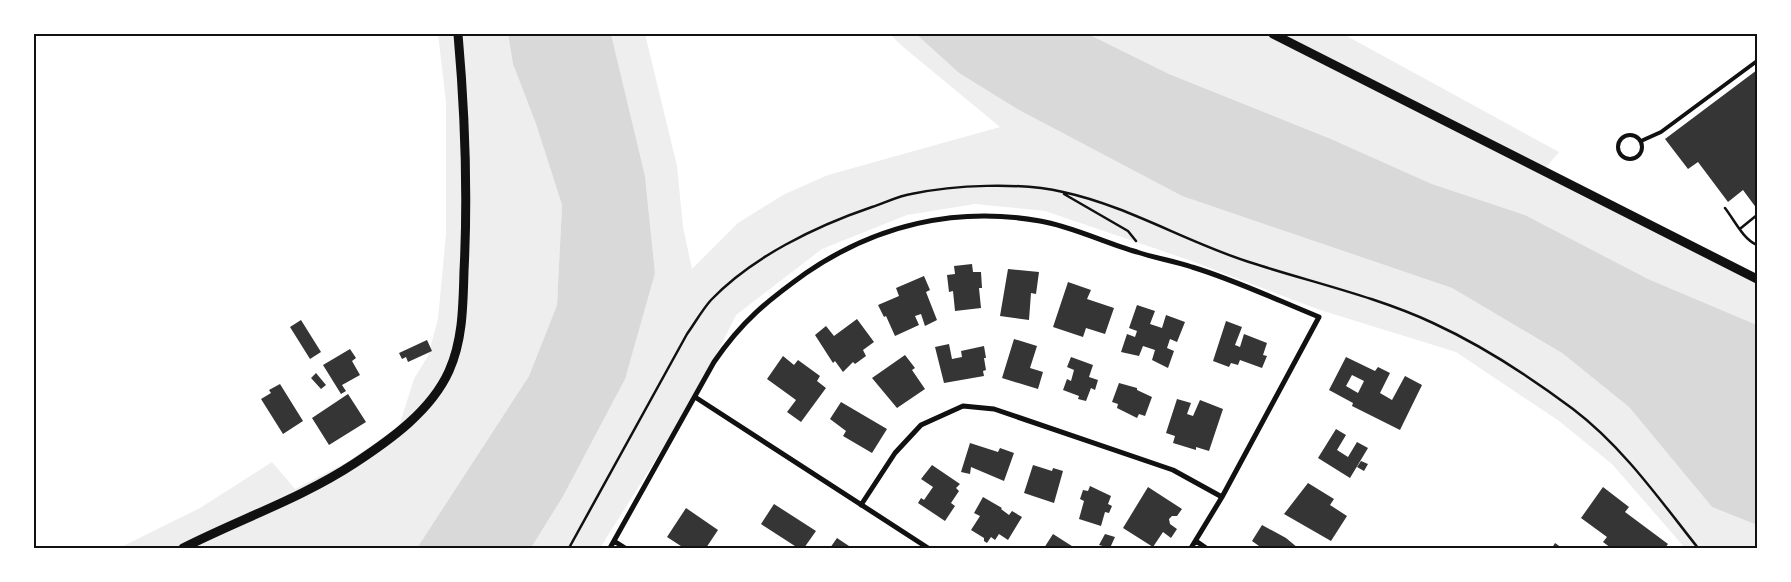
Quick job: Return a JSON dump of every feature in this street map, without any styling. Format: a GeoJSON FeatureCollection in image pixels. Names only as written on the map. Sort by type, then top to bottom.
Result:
{"type":"FeatureCollection","features":[{"type":"Feature","properties":{"kind":"street"},"geometry":{"type":"LineString","coordinates":[[183,548],[299,494],[354,464],[402,428],[431,399],[448,373],[457,348],[462,315],[466,240],[464,104],[458,34]]}},
{"type":"Feature","properties":{"kind":"street"},"geometry":{"type":"LineString","coordinates":[[1273,34],[1757,279]]}},
{"type":"Feature","properties":{"kind":"street"},"geometry":{"type":"LineString","coordinates":[[610,548],[732,335],[757,309],[828,258],[868,238],[909,224],[975,215],[1041,221],[1137,252],[1193,267],[1319,316],[1222,497],[1191,548]]}},
{"type":"Feature","properties":{"kind":"street"},"geometry":{"type":"LineString","coordinates":[[695,397],[928,548]]}},
{"type":"Feature","properties":{"kind":"street"},"geometry":{"type":"LineString","coordinates":[[861,504],[894,453],[921,425],[963,406],[994,408],[1172,470],[1222,497]]}},
{"type":"Feature","properties":{"kind":"street"},"geometry":{"type":"LineString","coordinates":[[614,541],[624,548]]}},
{"type":"Feature","properties":{"kind":"street"},"geometry":{"type":"LineString","coordinates":[[1196,542],[1206,548]]}},
{"type":"Feature","properties":{"kind":"lane"},"geometry":{"type":"LineString","coordinates":[[1641,141],[1661,132],[1757,61]]}},
{"type":"Feature","properties":{"kind":"lane"},"geometry":{"type":"LineString","coordinates":[[1627,135],[1635,135],[1641,141],[1642,150],[1637,157],[1629,160],[1621,156],[1618,148],[1620,140],[1627,135]]}},
{"type":"Feature","properties":{"kind":"path"},"geometry":{"type":"LineString","coordinates":[[569,548],[687,334],[710,301],[740,276],[783,246],[829,222],[910,194],[989,185],[1061,191],[1123,209],[1185,238],[1246,261],[1389,306],[1431,322],[1488,351],[1576,411],[1611,443],[1643,478],[1698,548]]}},
{"type":"Feature","properties":{"kind":"path"},"geometry":{"type":"LineString","coordinates":[[1061,191],[1128,231],[1139,244],[1137,252]]}},
{"type":"Feature","properties":{"kind":"path"},"geometry":{"type":"LineString","coordinates":[[1726,208],[1741,228],[1745,237],[1757,245]]}},
{"type":"Feature","properties":{"kind":"path"},"geometry":{"type":"LineString","coordinates":[[1741,228],[1757,215]]}},
{"type":"Feature","properties":{"kind":"shaded area"},"geometry":{"type":"Polygon","coordinates":[[[438,34],[508,34],[513,64],[536,124],[562,205],[557,305],[529,376],[417,548],[119,548],[200,508],[272,462],[295,489],[349,461],[399,426],[414,379],[428,356],[438,319],[446,234],[446,102],[438,34]]]}},
{"type":"Feature","properties":{"kind":"shaded area"},"geometry":{"type":"Polygon","coordinates":[[[508,34],[611,34],[645,176],[655,273],[625,379],[562,498],[531,548],[417,548],[529,376],[557,305],[562,205],[536,124],[513,64],[508,34]]]}},
{"type":"Feature","properties":{"kind":"shaded area"},"geometry":{"type":"Polygon","coordinates":[[[611,34],[645,34],[677,166],[683,227],[692,269],[738,223],[783,195],[828,175],[1000,127],[890,34],[916,34],[959,73],[1019,110],[1182,196],[1452,288],[1562,353],[1629,407],[1712,507],[1757,525],[1757,548],[1685,548],[1612,464],[1559,421],[1456,352],[1320,310],[1189,260],[1045,211],[975,204],[907,215],[822,249],[736,315],[695,397],[600,548],[531,548],[562,498],[655,273],[645,176],[611,34]]]}},
{"type":"Feature","properties":{"kind":"shaded area"},"geometry":{"type":"Polygon","coordinates":[[[916,34],[1088,34],[1169,74],[1331,139],[1432,184],[1525,215],[1648,279],[1757,325],[1757,525],[1712,507],[1629,407],[1562,353],[1452,288],[1182,196],[1019,110],[959,73],[916,34]]]}},
{"type":"Feature","properties":{"kind":"shaded area"},"geometry":{"type":"Polygon","coordinates":[[[1088,34],[1343,34],[1559,152],[1543,171],[1757,281],[1757,325],[1648,279],[1525,215],[1432,184],[1331,139],[1169,74],[1088,34]]]}},
{"type":"Feature","properties":{"kind":"building"},"geometry":{"type":"Polygon","coordinates":[[[1757,70],[1757,209],[1743,190],[1728,202],[1698,162],[1688,169],[1665,139],[1757,70]]]}},
{"type":"Feature","properties":{"kind":"building"},"geometry":{"type":"Polygon","coordinates":[[[972,264],[973,272],[981,272],[982,288],[979,288],[981,308],[955,311],[953,291],[949,292],[947,275],[955,274],[954,266],[972,264]]]}},
{"type":"Feature","properties":{"kind":"building"},"geometry":{"type":"Polygon","coordinates":[[[1008,269],[1039,272],[1036,294],[1031,293],[1029,320],[1000,316],[1008,269]]]}},
{"type":"Feature","properties":{"kind":"building"},"geometry":{"type":"Polygon","coordinates":[[[924,276],[930,290],[926,292],[937,320],[925,326],[921,314],[915,316],[919,325],[895,336],[886,316],[884,317],[878,305],[899,296],[896,288],[924,276]]]}},
{"type":"Feature","properties":{"kind":"building"},"geometry":{"type":"Polygon","coordinates":[[[1068,282],[1091,290],[1087,299],[1114,308],[1105,334],[1086,328],[1083,337],[1053,327],[1068,282]]]}},
{"type":"Feature","properties":{"kind":"building"},"geometry":{"type":"Polygon","coordinates":[[[1137,305],[1155,311],[1150,324],[1162,328],[1166,315],[1185,322],[1177,342],[1170,339],[1167,348],[1174,351],[1168,368],[1152,360],[1155,350],[1143,346],[1139,356],[1121,352],[1127,334],[1135,337],[1137,331],[1129,328],[1137,305]]]}},
{"type":"Feature","properties":{"kind":"building"},"geometry":{"type":"Polygon","coordinates":[[[857,319],[874,342],[863,350],[866,356],[855,364],[853,362],[843,372],[835,361],[833,363],[815,335],[826,326],[834,336],[857,319]]]}},
{"type":"Feature","properties":{"kind":"building"},"geometry":{"type":"Polygon","coordinates":[[[301,320],[321,352],[310,359],[290,327],[301,320]]]}},
{"type":"Feature","properties":{"kind":"building"},"geometry":{"type":"Polygon","coordinates":[[[1226,321],[1242,327],[1235,345],[1240,347],[1244,334],[1267,343],[1263,355],[1267,356],[1262,368],[1240,360],[1238,365],[1231,363],[1229,367],[1213,361],[1226,321]]]}},
{"type":"Feature","properties":{"kind":"building"},"geometry":{"type":"Polygon","coordinates":[[[1014,339],[1037,346],[1030,368],[1043,372],[1038,389],[1002,378],[1014,339]]]}},
{"type":"Feature","properties":{"kind":"building"},"geometry":{"type":"Polygon","coordinates":[[[427,340],[432,351],[408,362],[406,357],[402,359],[399,353],[427,340]]]}},
{"type":"Feature","properties":{"kind":"building"},"geometry":{"type":"Polygon","coordinates":[[[949,344],[952,359],[962,357],[961,351],[984,346],[986,370],[983,371],[984,376],[944,383],[935,347],[949,344]]]}},
{"type":"Feature","properties":{"kind":"building"},"geometry":{"type":"Polygon","coordinates":[[[350,349],[356,358],[352,361],[360,375],[342,385],[346,391],[341,394],[323,365],[350,349]]]}},
{"type":"Feature","properties":{"kind":"building"},"geometry":{"type":"Polygon","coordinates":[[[905,355],[915,368],[912,370],[925,389],[897,408],[872,378],[905,355]]]}},
{"type":"Feature","properties":{"kind":"building"},"geometry":{"type":"Polygon","coordinates":[[[783,356],[794,365],[798,360],[820,376],[817,381],[826,388],[801,422],[787,412],[796,400],[767,379],[783,356]]]}},
{"type":"Feature","properties":{"kind":"building"},"geometry":{"type":"Polygon","coordinates":[[[1071,357],[1093,365],[1089,377],[1098,380],[1095,390],[1091,388],[1086,401],[1078,399],[1079,396],[1063,390],[1067,379],[1071,381],[1074,370],[1067,367],[1071,357]]]}},
{"type":"Feature","properties":{"kind":"building"},"geometry":{"type":"Polygon","coordinates":[[[1346,357],[1375,371],[1378,367],[1390,373],[1380,393],[1392,400],[1405,376],[1422,385],[1400,430],[1352,406],[1353,403],[1329,390],[1346,357]],[[1352,375],[1346,386],[1358,393],[1364,381],[1352,375]]]}},
{"type":"Feature","properties":{"kind":"building"},"geometry":{"type":"Polygon","coordinates":[[[316,373],[326,385],[321,389],[311,378],[316,373]]]}},
{"type":"Feature","properties":{"kind":"building"},"geometry":{"type":"Polygon","coordinates":[[[1119,383],[1137,388],[1137,390],[1152,397],[1145,416],[1139,414],[1137,418],[1117,408],[1118,404],[1112,402],[1119,383]]]}},
{"type":"Feature","properties":{"kind":"building"},"geometry":{"type":"Polygon","coordinates":[[[280,384],[303,421],[283,434],[261,399],[271,393],[269,390],[280,384]]]}},
{"type":"Feature","properties":{"kind":"building"},"geometry":{"type":"Polygon","coordinates":[[[348,394],[366,422],[329,445],[312,418],[348,394]]]}},
{"type":"Feature","properties":{"kind":"building"},"geometry":{"type":"Polygon","coordinates":[[[1177,399],[1191,403],[1187,414],[1193,416],[1200,400],[1223,409],[1209,451],[1196,447],[1196,450],[1173,443],[1175,436],[1166,433],[1177,399]]]}},
{"type":"Feature","properties":{"kind":"building"},"geometry":{"type":"Polygon","coordinates":[[[841,402],[887,429],[872,453],[843,436],[846,431],[830,419],[841,402]]]}},
{"type":"Feature","properties":{"kind":"building"},"geometry":{"type":"Polygon","coordinates":[[[1336,429],[1346,435],[1337,450],[1348,457],[1357,442],[1368,448],[1350,478],[1318,458],[1336,429]]]}},
{"type":"Feature","properties":{"kind":"building"},"geometry":{"type":"Polygon","coordinates":[[[970,443],[998,452],[1000,448],[1014,453],[1004,481],[971,467],[970,474],[961,472],[970,443]]]}},
{"type":"Feature","properties":{"kind":"building"},"geometry":{"type":"Polygon","coordinates":[[[1361,461],[1368,464],[1364,471],[1357,467],[1361,461]]]}},
{"type":"Feature","properties":{"kind":"building"},"geometry":{"type":"Polygon","coordinates":[[[932,465],[960,484],[956,488],[959,491],[951,503],[955,506],[945,521],[918,503],[921,498],[924,500],[933,487],[921,479],[932,465]]]}},
{"type":"Feature","properties":{"kind":"building"},"geometry":{"type":"Polygon","coordinates":[[[1033,465],[1052,471],[1053,468],[1063,471],[1054,503],[1024,493],[1033,465]]]}},
{"type":"Feature","properties":{"kind":"building"},"geometry":{"type":"Polygon","coordinates":[[[1308,483],[1334,499],[1330,505],[1347,516],[1331,541],[1284,514],[1308,483]]]}},
{"type":"Feature","properties":{"kind":"building"},"geometry":{"type":"Polygon","coordinates":[[[1090,486],[1111,496],[1108,504],[1112,506],[1109,513],[1105,512],[1101,526],[1079,519],[1084,501],[1080,499],[1083,490],[1088,491],[1090,486]]]}},
{"type":"Feature","properties":{"kind":"building"},"geometry":{"type":"Polygon","coordinates":[[[1148,487],[1182,509],[1177,516],[1172,516],[1169,519],[1170,524],[1177,529],[1171,538],[1163,532],[1153,547],[1123,528],[1148,487]]]}},
{"type":"Feature","properties":{"kind":"building"},"geometry":{"type":"Polygon","coordinates":[[[1603,487],[1629,507],[1625,512],[1668,544],[1665,548],[1611,548],[1603,542],[1607,537],[1581,518],[1603,487]]]}},
{"type":"Feature","properties":{"kind":"building"},"geometry":{"type":"Polygon","coordinates":[[[983,497],[1002,508],[1009,515],[1012,511],[1022,517],[1008,540],[999,534],[995,540],[991,537],[987,543],[984,541],[984,538],[971,530],[980,516],[974,513],[983,497]]]}},
{"type":"Feature","properties":{"kind":"building"},"geometry":{"type":"Polygon","coordinates":[[[774,504],[816,531],[804,548],[798,548],[761,524],[774,504]]]}},
{"type":"Feature","properties":{"kind":"building"},"geometry":{"type":"Polygon","coordinates":[[[686,508],[718,530],[706,548],[684,548],[667,537],[686,508]]]}},
{"type":"Feature","properties":{"kind":"building"},"geometry":{"type":"Polygon","coordinates":[[[1262,525],[1286,538],[1298,548],[1258,547],[1252,541],[1262,525]]]}},
{"type":"Feature","properties":{"kind":"building"},"geometry":{"type":"Polygon","coordinates":[[[1053,534],[1075,548],[1044,548],[1053,534]]]}},
{"type":"Feature","properties":{"kind":"building"},"geometry":{"type":"Polygon","coordinates":[[[1105,534],[1115,537],[1110,548],[1099,545],[1105,534]]]}},
{"type":"Feature","properties":{"kind":"building"},"geometry":{"type":"Polygon","coordinates":[[[837,538],[852,548],[830,548],[837,538]]]}},
{"type":"Feature","properties":{"kind":"building"},"geometry":{"type":"Polygon","coordinates":[[[1555,543],[1562,548],[1552,548],[1555,543]]]}}]}
